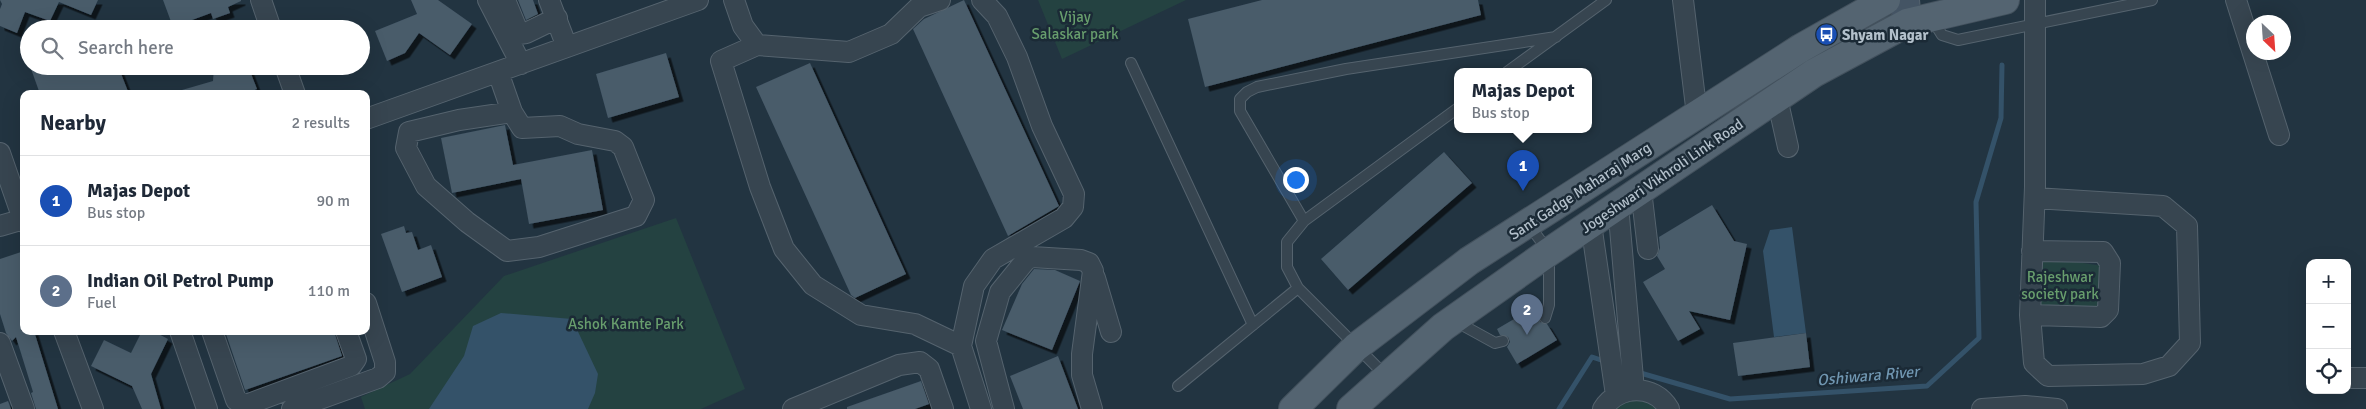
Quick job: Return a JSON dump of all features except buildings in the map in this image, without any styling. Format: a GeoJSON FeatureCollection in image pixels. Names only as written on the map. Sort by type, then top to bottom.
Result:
{"type":"FeatureCollection","features":[{"type":"Feature","properties":{"kind":"main road","name":"Sant Gadge Maharaj Marg"},"geometry":{"type":"LineString","coordinates":[[1293,409],[1356,347],[1469,261],[1801,48],[1886,0]]}},
{"type":"Feature","properties":{"kind":"main road","name":"Jogeshwari Vikhroli Link Road"},"geometry":{"type":"LineString","coordinates":[[1351,409],[1454,320],[1549,252],[1814,73],[1914,13],[2005,0]]}},
{"type":"Feature","properties":{"kind":"street"},"geometry":{"type":"LineString","coordinates":[[261,0],[268,20]]}},
{"type":"Feature","properties":{"kind":"street"},"geometry":{"type":"LineString","coordinates":[[488,0],[521,64]]}},
{"type":"Feature","properties":{"kind":"street"},"geometry":{"type":"LineString","coordinates":[[505,0],[519,34],[526,33],[557,18]]}},
{"type":"Feature","properties":{"kind":"street"},"geometry":{"type":"LineString","coordinates":[[549,0],[567,47]]}},
{"type":"Feature","properties":{"kind":"street"},"geometry":{"type":"LineString","coordinates":[[370,118],[698,0]]}},
{"type":"Feature","properties":{"kind":"street"},"geometry":{"type":"LineString","coordinates":[[734,0],[743,26],[757,45]]}},
{"type":"Feature","properties":{"kind":"street"},"geometry":{"type":"LineString","coordinates":[[940,0],[919,7],[891,34],[849,52],[757,45],[721,61],[760,187],[784,250],[812,285],[861,315],[915,324],[961,346]]}},
{"type":"Feature","properties":{"kind":"street"},"geometry":{"type":"LineString","coordinates":[[981,409],[961,346],[974,286],[993,259],[1064,218],[1073,207],[1074,194],[1042,126],[1017,57],[997,16],[982,0]]}},
{"type":"Feature","properties":{"kind":"street"},"geometry":{"type":"LineString","coordinates":[[1683,0],[1697,115]]}},
{"type":"Feature","properties":{"kind":"street"},"geometry":{"type":"LineString","coordinates":[[2034,198],[2163,206],[2187,226],[2190,343],[2169,366],[2142,374],[2048,376],[2034,362],[2030,315],[2034,198],[2036,0]]}},
{"type":"Feature","properties":{"kind":"street"},"geometry":{"type":"LineString","coordinates":[[2236,0],[2279,135]]}},
{"type":"Feature","properties":{"kind":"street"},"geometry":{"type":"LineString","coordinates":[[498,72],[512,112],[522,128],[560,126],[578,134],[616,141],[623,147],[644,200],[636,216],[539,247],[507,252],[466,222],[426,186],[406,148],[409,132],[459,120],[512,112]]}},
{"type":"Feature","properties":{"kind":"street"},"geometry":{"type":"LineString","coordinates":[[288,75],[294,90]]}},
{"type":"Feature","properties":{"kind":"street"},"geometry":{"type":"LineString","coordinates":[[1777,98],[1788,147]]}},
{"type":"Feature","properties":{"kind":"street"},"geometry":{"type":"LineString","coordinates":[[0,153],[20,211]]}},
{"type":"Feature","properties":{"kind":"street"},"geometry":{"type":"LineString","coordinates":[[1641,190],[1648,249]]}},
{"type":"Feature","properties":{"kind":"street"},"geometry":{"type":"LineString","coordinates":[[1618,205],[1632,358],[1618,386]]}},
{"type":"Feature","properties":{"kind":"street"},"geometry":{"type":"LineString","coordinates":[[0,226],[20,221]]}},
{"type":"Feature","properties":{"kind":"street"},"geometry":{"type":"LineString","coordinates":[[1591,224],[1618,386]]}},
{"type":"Feature","properties":{"kind":"street"},"geometry":{"type":"LineString","coordinates":[[2030,315],[2101,317],[2108,310],[2110,263],[2103,252],[2032,251]]}},
{"type":"Feature","properties":{"kind":"street"},"geometry":{"type":"LineString","coordinates":[[1004,409],[986,341],[1000,292],[1026,260],[1032,257],[1081,260],[1089,263],[1111,332]]}},
{"type":"Feature","properties":{"kind":"street"},"geometry":{"type":"LineString","coordinates":[[1092,409],[1082,375],[1082,354],[1093,271]]}},
{"type":"Feature","properties":{"kind":"street"},"geometry":{"type":"LineString","coordinates":[[292,409],[378,378],[385,372],[385,362],[370,316]]}},
{"type":"Feature","properties":{"kind":"street"},"geometry":{"type":"LineString","coordinates":[[65,335],[93,409]]}},
{"type":"Feature","properties":{"kind":"street"},"geometry":{"type":"LineString","coordinates":[[181,335],[207,409]]}},
{"type":"Feature","properties":{"kind":"street"},"geometry":{"type":"LineString","coordinates":[[213,335],[236,400],[246,405],[350,366],[356,359],[347,335]]}},
{"type":"Feature","properties":{"kind":"street"},"geometry":{"type":"LineString","coordinates":[[0,343],[24,409]]}},
{"type":"Feature","properties":{"kind":"street"},"geometry":{"type":"LineString","coordinates":[[793,409],[899,365],[920,362],[929,368],[944,409]]}},
{"type":"Feature","properties":{"kind":"street"},"geometry":{"type":"LineString","coordinates":[[2351,378],[2366,378]]}},
{"type":"Feature","properties":{"kind":"street"},"geometry":{"type":"LineString","coordinates":[[1618,386],[1650,392],[1660,398],[1669,409]]}},
{"type":"Feature","properties":{"kind":"street"},"geometry":{"type":"LineString","coordinates":[[1982,409],[2025,406],[2057,409]]}},
{"type":"Feature","properties":{"kind":"lane"},"geometry":{"type":"LineString","coordinates":[[1513,68],[1606,0]]}},
{"type":"Feature","properties":{"kind":"lane"},"geometry":{"type":"LineString","coordinates":[[1914,13],[1942,36],[1958,40],[2152,0]]}},
{"type":"Feature","properties":{"kind":"lane"},"geometry":{"type":"LineString","coordinates":[[1304,220],[1240,112],[1240,99],[1247,92],[1257,87],[1346,69],[1556,37]]}},
{"type":"Feature","properties":{"kind":"lane"},"geometry":{"type":"LineString","coordinates":[[1131,62],[1253,325]]}},
{"type":"Feature","properties":{"kind":"lane"},"geometry":{"type":"LineString","coordinates":[[1386,377],[1298,288],[1287,267],[1287,242],[1304,220],[1454,111]]}},
{"type":"Feature","properties":{"kind":"lane"},"geometry":{"type":"LineString","coordinates":[[1529,224],[1549,252],[1549,305],[1545,318]]}},
{"type":"Feature","properties":{"kind":"lane"},"geometry":{"type":"LineString","coordinates":[[1178,386],[1298,288]]}},
{"type":"Feature","properties":{"kind":"lane"},"geometry":{"type":"LineString","coordinates":[[1454,320],[1495,343],[1503,341]]}},
{"type":"Feature","properties":{"kind":"green space","name":"Vijay Salaskar park"},"geometry":{"type":"Polygon","coordinates":[[[1038,0],[1186,0],[1062,59],[1038,0]]]}},
{"type":"Feature","properties":{"kind":"green space","name":"Ashok Kamte Park"},"geometry":{"type":"Polygon","coordinates":[[[676,218],[745,389],[701,409],[365,409],[361,397],[410,374],[504,276],[676,218]]]}},
{"type":"Feature","properties":{"kind":"green space","name":"Rajeshwar society park"},"geometry":{"type":"Polygon","coordinates":[[[2036,256],[2103,266],[2102,307],[2033,314],[2036,256]]]}},
{"type":"Feature","properties":{"kind":"green space"},"geometry":{"type":"Polygon","coordinates":[[[1629,400],[1648,402],[1657,409],[1613,409],[1629,400]]]}},
{"type":"Feature","properties":{"kind":"water"},"geometry":{"type":"Polygon","coordinates":[[[1792,227],[1806,333],[1774,337],[1763,251],[1770,230],[1792,227]]]}},
{"type":"Feature","properties":{"kind":"water"},"geometry":{"type":"Polygon","coordinates":[[[501,313],[572,319],[598,374],[595,393],[588,409],[429,409],[464,356],[473,326],[501,313]]]}},
{"type":"Feature","properties":{"kind":"waterway","name":"Oshiwara River"},"geometry":{"type":"LineString","coordinates":[[1637,372],[1730,399],[1927,386],[1979,338],[1976,202],[2001,118],[2002,65]]}},
{"type":"Feature","properties":{"kind":"waterway","name":"Oshiwara River"},"geometry":{"type":"LineString","coordinates":[[1559,409],[1592,357],[1607,362]]}},
{"type":"Feature","properties":{"kind":"place","name":"Shyam Nagar"},"geometry":{"type":"Point","coordinates":[1826,35]}},
{"type":"Feature","properties":{"kind":"place","name":"Majas Depot"},"geometry":{"type":"Point","coordinates":[1523,191]}},
{"type":"Feature","properties":{"kind":"place","name":"Indian Oil Petrol Pump"},"geometry":{"type":"Point","coordinates":[1527,335]}}]}
